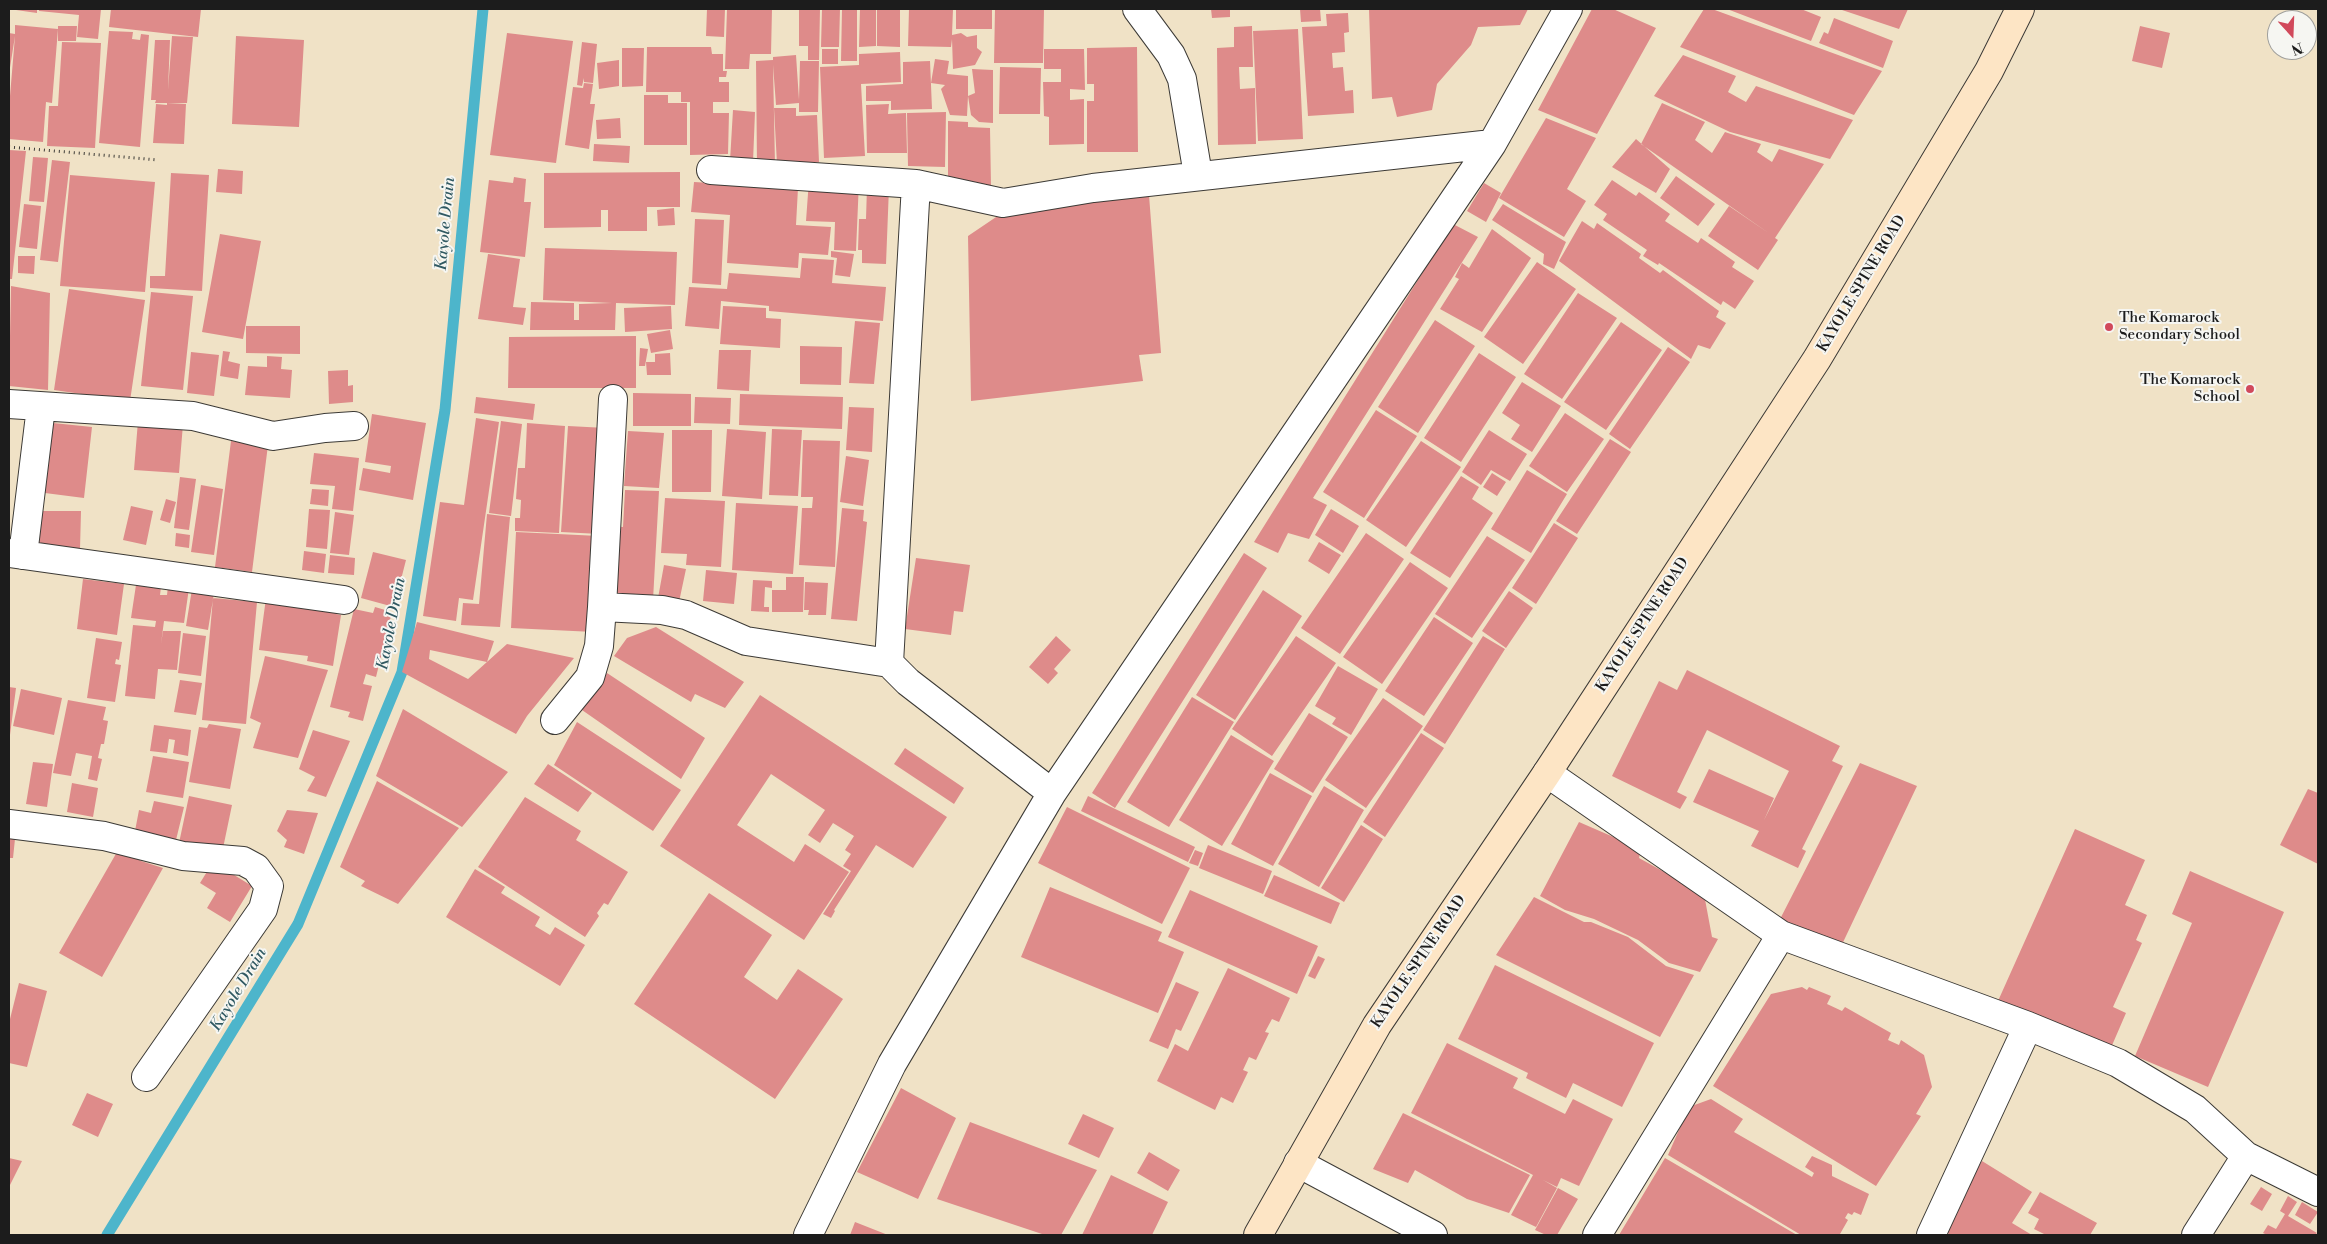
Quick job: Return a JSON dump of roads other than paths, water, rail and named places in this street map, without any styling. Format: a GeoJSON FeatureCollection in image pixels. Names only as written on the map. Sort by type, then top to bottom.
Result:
{"type":"FeatureCollection","features":[{"type":"Feature","properties":{"kind":"main road","name":"KAYOLE SPINE ROAD"},"geometry":{"type":"LineString","coordinates":[[1258,1235],[1376,1024],[1547,774],[1816,359],[1989,71],[2020,9]]}},
{"type":"Feature","properties":{"kind":"street"},"geometry":{"type":"LineString","coordinates":[[1137,9],[1170,56],[1182,79],[1198,175]]}},
{"type":"Feature","properties":{"kind":"street"},"geometry":{"type":"LineString","coordinates":[[808,1235],[892,1064],[1052,793],[1492,144],[1568,9]]}},
{"type":"Feature","properties":{"kind":"street"},"geometry":{"type":"LineString","coordinates":[[711,170],[916,184],[1003,203],[1093,188],[1198,175],[1492,144]]}},
{"type":"Feature","properties":{"kind":"street"},"geometry":{"type":"LineString","coordinates":[[889,663],[916,184]]}},
{"type":"Feature","properties":{"kind":"street"},"geometry":{"type":"LineString","coordinates":[[554,720],[590,677],[599,646],[613,399]]}},
{"type":"Feature","properties":{"kind":"street"},"geometry":{"type":"LineString","coordinates":[[9,404],[193,416],[273,436],[325,428],[354,426]]}},
{"type":"Feature","properties":{"kind":"street"},"geometry":{"type":"LineString","coordinates":[[41,406],[16,554],[344,600]]}},
{"type":"Feature","properties":{"kind":"street"},"geometry":{"type":"LineString","coordinates":[[602,607],[662,610],[686,616],[746,641],[889,663],[908,682],[1052,793]]}},
{"type":"Feature","properties":{"kind":"street"},"geometry":{"type":"LineString","coordinates":[[1547,774],[1781,935],[2028,1026],[2118,1063],[2195,1109],[2246,1156],[2318,1192]]}},
{"type":"Feature","properties":{"kind":"street"},"geometry":{"type":"LineString","coordinates":[[9,824],[104,836],[183,856],[243,861],[256,868],[269,886],[263,909],[146,1077]]}},
{"type":"Feature","properties":{"kind":"street"},"geometry":{"type":"LineString","coordinates":[[1597,1235],[1781,935]]}},
{"type":"Feature","properties":{"kind":"street"},"geometry":{"type":"LineString","coordinates":[[1931,1235],[2028,1026]]}},
{"type":"Feature","properties":{"kind":"street"},"geometry":{"type":"LineString","coordinates":[[2196,1235],[2246,1156]]}},
{"type":"Feature","properties":{"kind":"street"},"geometry":{"type":"LineString","coordinates":[[1298,1163],[1433,1235]]}},
{"type":"Feature","properties":{"kind":"waterway","name":"Kayole Drain"},"geometry":{"type":"LineString","coordinates":[[107,1235],[298,924],[402,672],[445,410],[483,9]]}},
{"type":"Feature","properties":{"kind":"place","name":"The Komarock Secondary School"},"geometry":{"type":"Point","coordinates":[2109,327]}},
{"type":"Feature","properties":{"kind":"place","name":"The Komarock School"},"geometry":{"type":"Point","coordinates":[2250,389]}}]}
